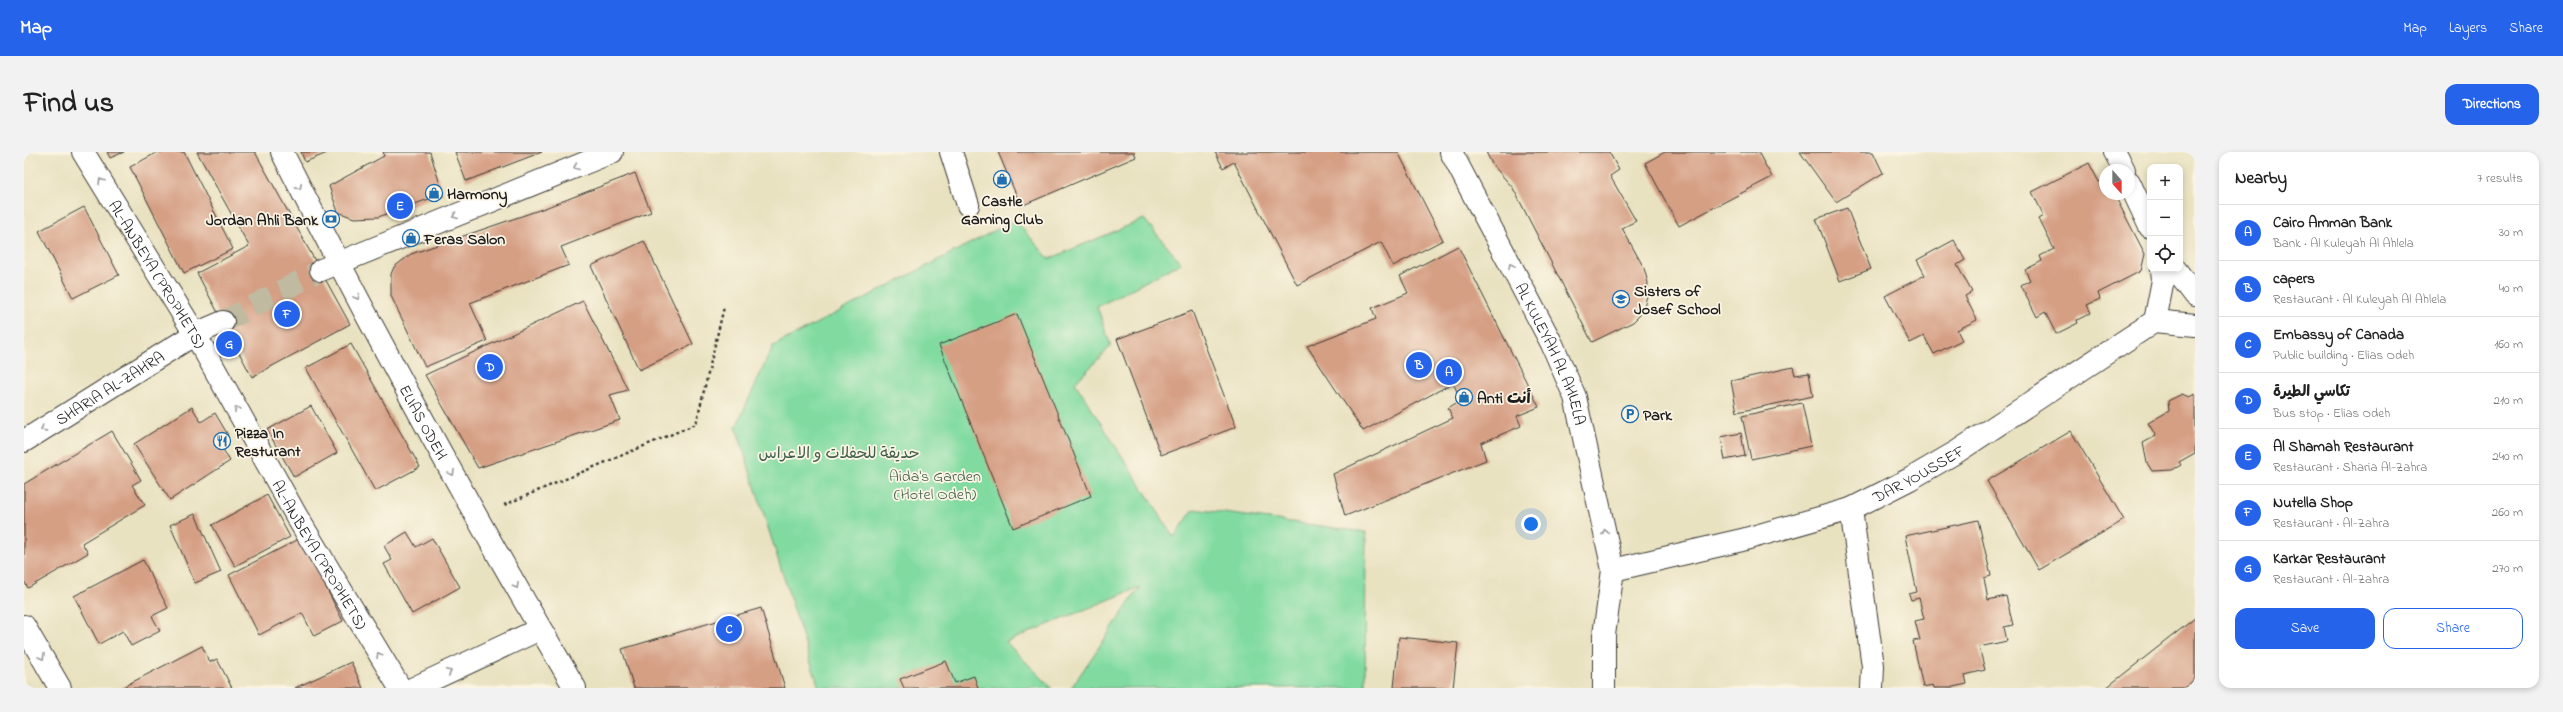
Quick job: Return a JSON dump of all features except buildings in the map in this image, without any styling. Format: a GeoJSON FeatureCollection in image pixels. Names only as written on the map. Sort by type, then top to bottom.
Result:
{"type":"FeatureCollection","features":[{"type":"Feature","properties":{"kind":"street","name":"AL-ANBEYA (PROPHETS)"},"geometry":{"type":"LineString","coordinates":[[83,152],[195,334],[294,510],[400,688]]}},
{"type":"Feature","properties":{"kind":"street","name":"ELIAS ODEH"},"geometry":{"type":"LineString","coordinates":[[282,152],[329,267],[575,688]]}},
{"type":"Feature","properties":{"kind":"street"},"geometry":{"type":"LineString","coordinates":[[329,267],[612,152]]}},
{"type":"Feature","properties":{"kind":"street"},"geometry":{"type":"LineString","coordinates":[[951,152],[968,205]]}},
{"type":"Feature","properties":{"kind":"street","name":"AL KULEYAH AL AHLELA"},"geometry":{"type":"LineString","coordinates":[[1451,152],[1552,344],[1575,398],[1614,570]]}},
{"type":"Feature","properties":{"kind":"street"},"geometry":{"type":"LineString","coordinates":[[2115,152],[2121,164]]}},
{"type":"Feature","properties":{"kind":"street"},"geometry":{"type":"LineString","coordinates":[[2135,195],[2147,221]]}},
{"type":"Feature","properties":{"kind":"street"},"geometry":{"type":"LineString","coordinates":[[2162,272],[2163,280],[2155,321],[2195,325]]}},
{"type":"Feature","properties":{"kind":"street"},"geometry":{"type":"LineString","coordinates":[[2177,272],[2195,295]]}},
{"type":"Feature","properties":{"kind":"street","name":"DAR YOUSSEF"},"geometry":{"type":"LineString","coordinates":[[1614,570],[1742,540],[1851,509],[1910,479],[1958,451],[2155,321]]}},
{"type":"Feature","properties":{"kind":"street","name":"SHARIA AL-ZAHRA"},"geometry":{"type":"LineString","coordinates":[[24,442],[195,334],[223,322]]}},
{"type":"Feature","properties":{"kind":"street"},"geometry":{"type":"LineString","coordinates":[[1851,509],[1873,666],[1872,688]]}},
{"type":"Feature","properties":{"kind":"street"},"geometry":{"type":"LineString","coordinates":[[1604,688],[1604,635],[1614,570]]}},
{"type":"Feature","properties":{"kind":"street"},"geometry":{"type":"LineString","coordinates":[[24,626],[60,688]]}},
{"type":"Feature","properties":{"kind":"street"},"geometry":{"type":"LineString","coordinates":[[414,688],[540,629]]}},
{"type":"Feature","properties":{"kind":"path"},"geometry":{"type":"LineString","coordinates":[[476,517],[696,424],[724,307]]}},
{"type":"Feature","properties":{"kind":"green space","name":"Aida's Garden (Hotel Odeh)"},"geometry":{"type":"Polygon","coordinates":[[[1144,219],[1181,263],[1097,307],[1111,346],[1075,383],[1174,537],[1194,509],[1366,532],[1365,688],[1071,688],[1140,587],[1006,642],[1052,688],[819,688],[736,427],[773,346],[1015,220],[1049,259],[1144,219]]]}},
{"type":"Feature","properties":{"kind":"tunnel"},"geometry":{"type":"LineString","coordinates":[[223,322],[321,270]]}},
{"type":"Feature","properties":{"kind":"place","name":"Castle Gaming Club"},"geometry":{"type":"Point","coordinates":[1002,179]}},
{"type":"Feature","properties":{"kind":"place","name":"Harmony"},"geometry":{"type":"Point","coordinates":[434,193]}},
{"type":"Feature","properties":{"kind":"place","name":"Al Shamah Restaurant"},"geometry":{"type":"Point","coordinates":[400,206]}},
{"type":"Feature","properties":{"kind":"place","name":"Jordan Ahli Bank"},"geometry":{"type":"Point","coordinates":[331,219]}},
{"type":"Feature","properties":{"kind":"place","name":"Feras Salon"},"geometry":{"type":"Point","coordinates":[411,238]}},
{"type":"Feature","properties":{"kind":"place","name":"Sisters of Josef School"},"geometry":{"type":"Point","coordinates":[1621,299]}},
{"type":"Feature","properties":{"kind":"place","name":"Nutella Shop"},"geometry":{"type":"Point","coordinates":[287,314]}},
{"type":"Feature","properties":{"kind":"place","name":"Karkar Restaurant"},"geometry":{"type":"Point","coordinates":[229,344]}},
{"type":"Feature","properties":{"kind":"place","name":"capers"},"geometry":{"type":"Point","coordinates":[1419,365]}},
{"type":"Feature","properties":{"kind":"place","name":"تكاسي الطيرة"},"geometry":{"type":"Point","coordinates":[490,367]}},
{"type":"Feature","properties":{"kind":"place","name":"Cairo Amman Bank"},"geometry":{"type":"Point","coordinates":[1449,372]}},
{"type":"Feature","properties":{"kind":"place","name":"Anti أنت"},"geometry":{"type":"Point","coordinates":[1464,397]}},
{"type":"Feature","properties":{"kind":"place","name":"Park"},"geometry":{"type":"Point","coordinates":[1630,414]}},
{"type":"Feature","properties":{"kind":"place","name":"Pizza In Resturant"},"geometry":{"type":"Point","coordinates":[222,441]}},
{"type":"Feature","properties":{"kind":"place","name":"Embassy of Canada"},"geometry":{"type":"Point","coordinates":[729,629]}},
{"type":"Feature","properties":{"kind":"park label","name":"حديقة للحفلات و الاعراس"},"geometry":{"type":"Point","coordinates":[839,452]}}]}
